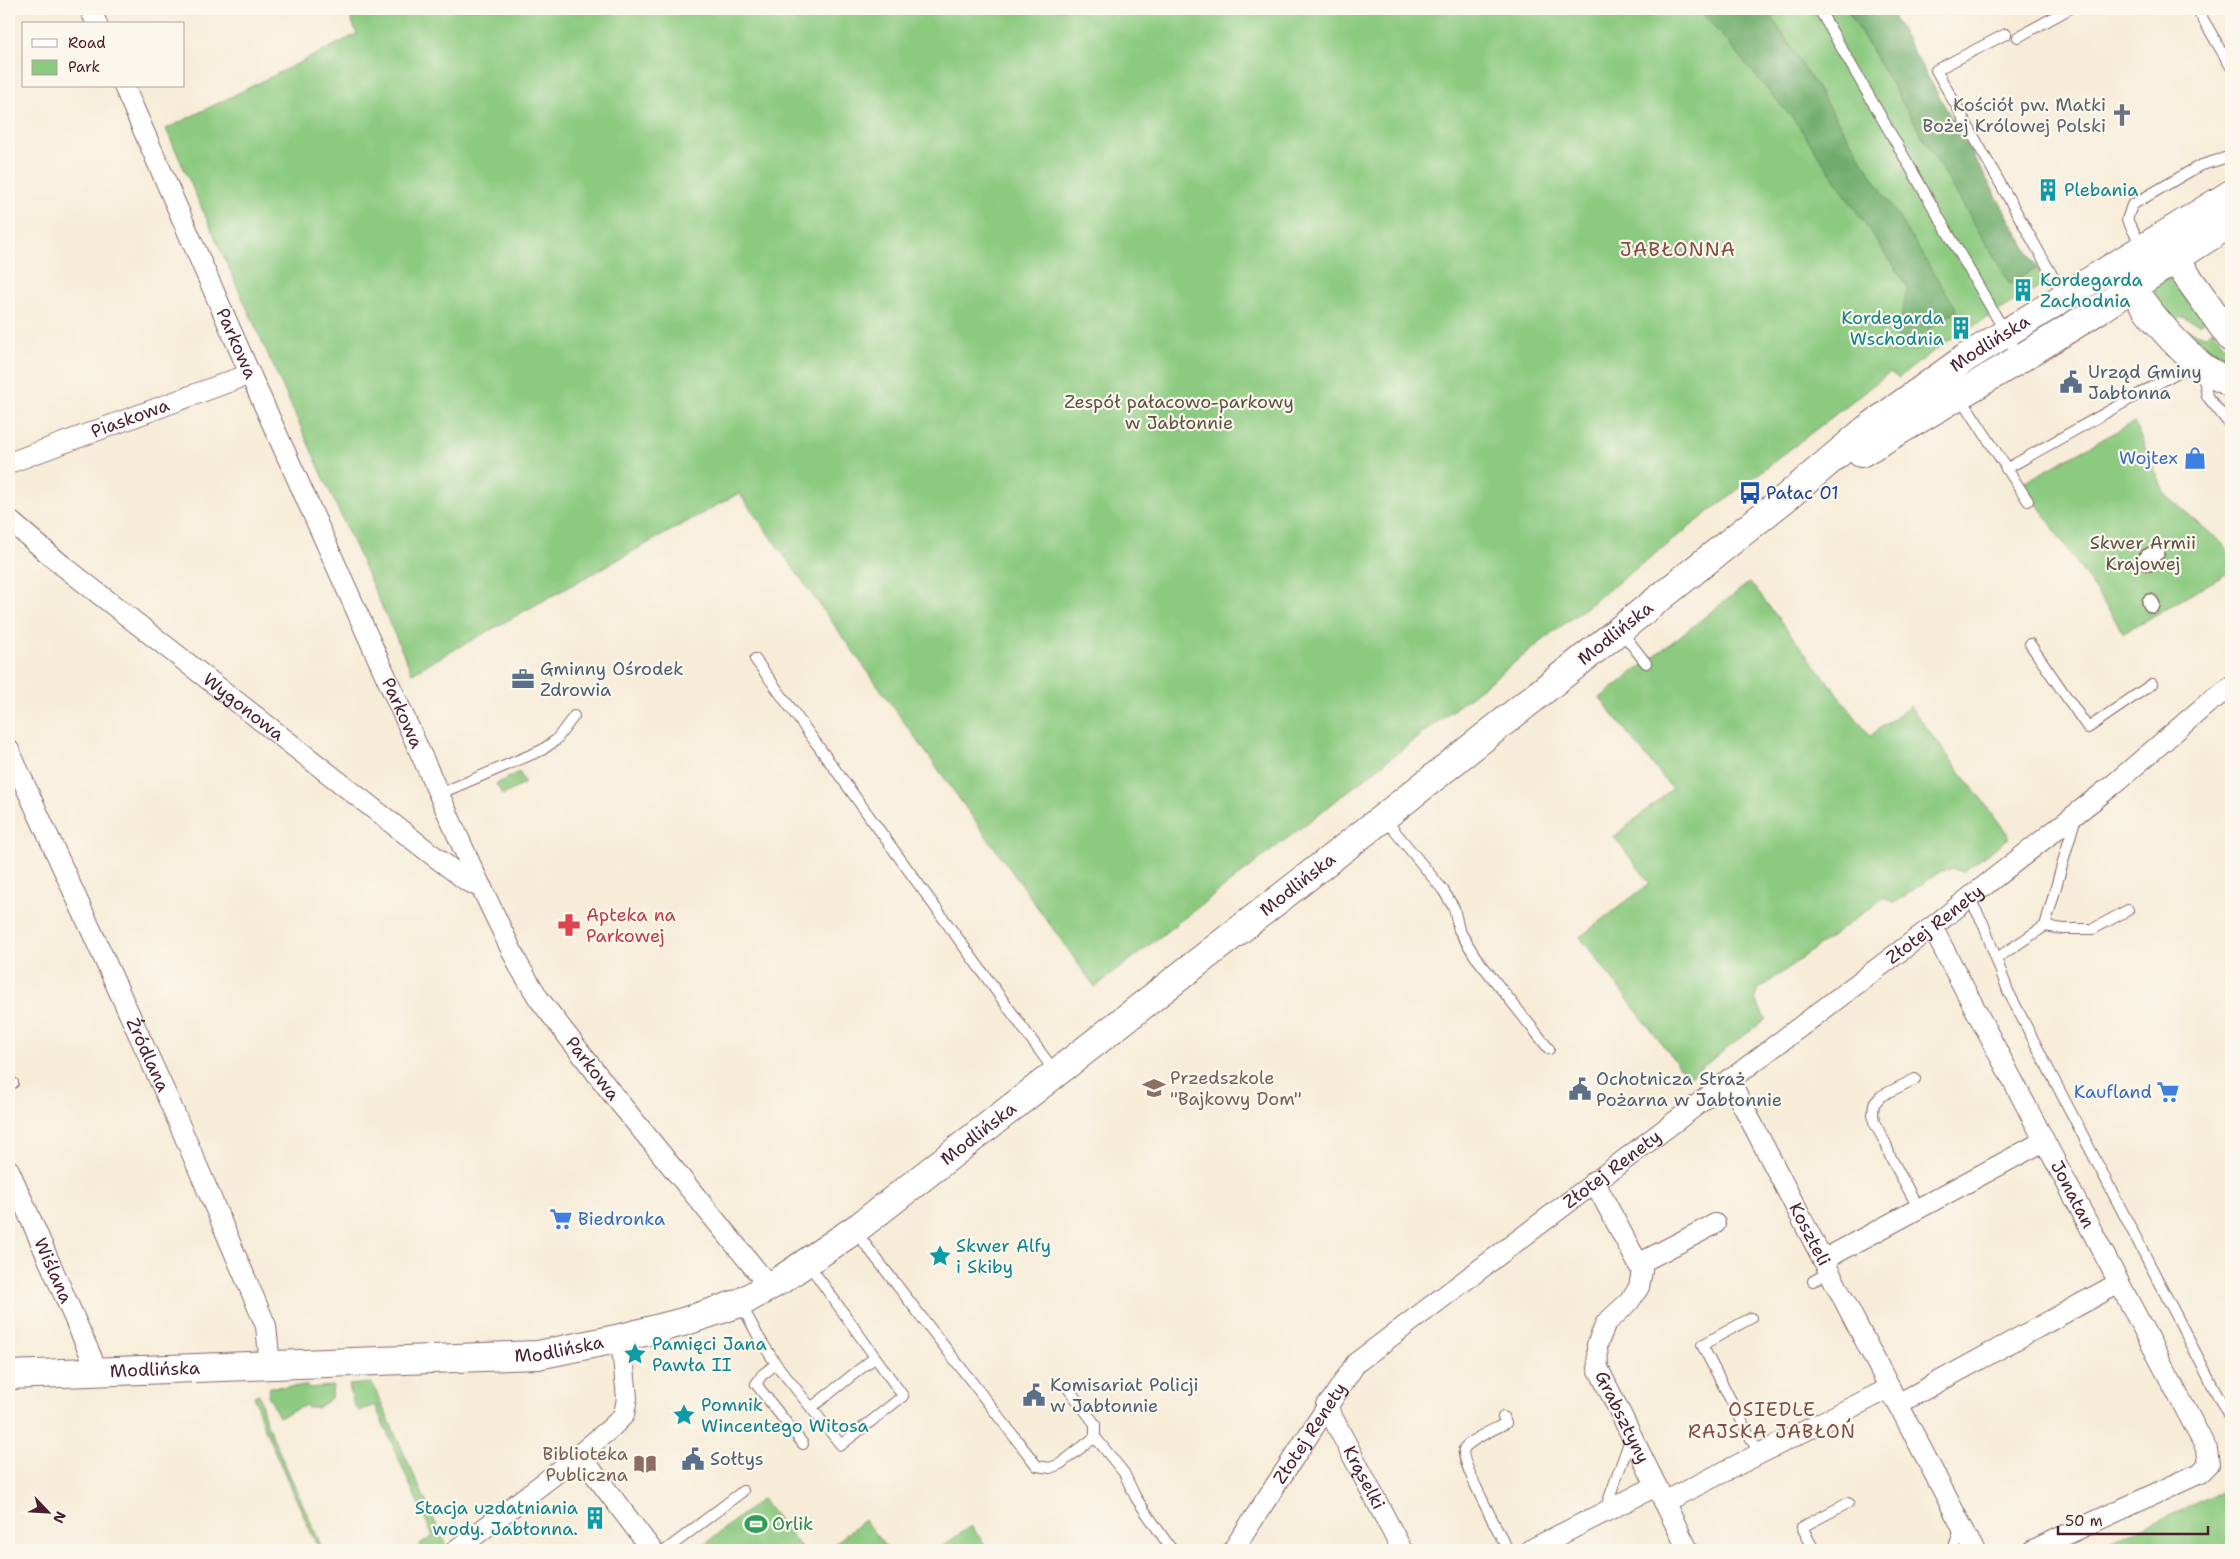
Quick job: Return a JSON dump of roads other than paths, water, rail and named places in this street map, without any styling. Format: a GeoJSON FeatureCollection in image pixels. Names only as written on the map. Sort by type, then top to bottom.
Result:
{"type":"FeatureCollection","features":[{"type":"Feature","properties":{"kind":"main road","name":"Modlińska"},"geometry":{"type":"LineString","coordinates":[[9,1375],[449,1360],[538,1355],[621,1338],[683,1322],[740,1303],[854,1231],[1384,817],[1788,496],[1867,429],[1967,357],[2231,194]]}},
{"type":"Feature","properties":{"kind":"main road","name":"Modlińska"},"geometry":{"type":"LineString","coordinates":[[1788,496],[1959,396],[2231,223]]}},
{"type":"Feature","properties":{"kind":"main road"},"geometry":{"type":"LineString","coordinates":[[2231,338],[2174,258],[2143,249],[2131,287],[2164,329],[2202,367],[2231,383]]}},
{"type":"Feature","properties":{"kind":"street","name":"Parkowa"},"geometry":{"type":"LineString","coordinates":[[125,88],[250,374],[439,794],[519,966],[539,999],[614,1096],[769,1286]]}},
{"type":"Feature","properties":{"kind":"street","name":"Piaskowa"},"geometry":{"type":"LineString","coordinates":[[9,463],[250,374]]}},
{"type":"Feature","properties":{"kind":"street","name":"Wygonowa"},"geometry":{"type":"LineString","coordinates":[[9,520],[62,565],[430,853],[467,881],[482,888]]}},
{"type":"Feature","properties":{"kind":"street","name":"Złotej Renety"},"geometry":{"type":"LineString","coordinates":[[1233,1550],[1326,1405],[1356,1363],[1969,898],[2157,749],[2208,703],[2231,687]]}},
{"type":"Feature","properties":{"kind":"street","name":"Źródlana"},"geometry":{"type":"LineString","coordinates":[[9,750],[174,1112],[266,1326],[270,1365]]}},
{"type":"Feature","properties":{"kind":"street","name":"Jonatan"},"geometry":{"type":"LineString","coordinates":[[1932,926],[2207,1450],[2208,1464],[2200,1473],[2033,1550]]}},
{"type":"Feature","properties":{"kind":"street","name":"Koszteli"},"geometry":{"type":"LineString","coordinates":[[1730,1080],[1822,1271],[1894,1396],[1974,1550]]}},
{"type":"Feature","properties":{"kind":"street"},"geometry":{"type":"LineString","coordinates":[[1822,1271],[1919,1209],[2044,1141]]}},
{"type":"Feature","properties":{"kind":"street","name":"Wiślana"},"geometry":{"type":"LineString","coordinates":[[9,1170],[98,1372]]}},
{"type":"Feature","properties":{"kind":"street","name":"Grabsztyny"},"geometry":{"type":"LineString","coordinates":[[1594,1181],[1642,1271],[1639,1287],[1629,1302],[1606,1323],[1597,1345],[1598,1368],[1688,1550]]}},
{"type":"Feature","properties":{"kind":"street"},"geometry":{"type":"LineString","coordinates":[[1638,1264],[1715,1224]]}},
{"type":"Feature","properties":{"kind":"street"},"geometry":{"type":"LineString","coordinates":[[1530,1550],[1604,1512],[1660,1494],[1894,1396],[2119,1283]]}},
{"type":"Feature","properties":{"kind":"street"},"geometry":{"type":"LineString","coordinates":[[463,1548],[580,1455],[624,1415],[628,1398],[621,1338]]}},
{"type":"Feature","properties":{"kind":"street","name":"Krąselki"},"geometry":{"type":"LineString","coordinates":[[1326,1405],[1402,1550]]}},
{"type":"Feature","properties":{"kind":"street"},"geometry":{"type":"LineString","coordinates":[[580,1455],[652,1550]]}},
{"type":"Feature","properties":{"kind":"lane"},"geometry":{"type":"LineString","coordinates":[[1819,9],[2020,358]]}},
{"type":"Feature","properties":{"kind":"lane"},"geometry":{"type":"LineString","coordinates":[[2018,37],[2069,9]]}},
{"type":"Feature","properties":{"kind":"lane"},"geometry":{"type":"LineString","coordinates":[[2197,9],[2231,67]]}},
{"type":"Feature","properties":{"kind":"lane"},"geometry":{"type":"LineString","coordinates":[[2006,34],[1936,70],[2065,297]]}},
{"type":"Feature","properties":{"kind":"lane"},"geometry":{"type":"LineString","coordinates":[[2143,249],[2128,220],[2132,205],[2199,166],[2231,156]]}},
{"type":"Feature","properties":{"kind":"lane"},"geometry":{"type":"LineString","coordinates":[[2006,469],[2180,371],[2202,367],[2207,396],[2231,426]]}},
{"type":"Feature","properties":{"kind":"lane"},"geometry":{"type":"LineString","coordinates":[[1959,396],[2028,501]]}},
{"type":"Feature","properties":{"kind":"lane"},"geometry":{"type":"LineString","coordinates":[[1620,630],[1646,663]]}},
{"type":"Feature","properties":{"kind":"lane"},"geometry":{"type":"LineString","coordinates":[[2030,644],[2088,728],[2152,684]]}},
{"type":"Feature","properties":{"kind":"lane"},"geometry":{"type":"LineString","coordinates":[[755,659],[1056,1072]]}},
{"type":"Feature","properties":{"kind":"lane"},"geometry":{"type":"LineString","coordinates":[[439,794],[542,750],[556,740],[574,716]]}},
{"type":"Feature","properties":{"kind":"lane"},"geometry":{"type":"LineString","coordinates":[[1997,958],[2045,926],[2077,813]]}},
{"type":"Feature","properties":{"kind":"lane"},"geometry":{"type":"LineString","coordinates":[[1384,817],[1443,890],[1454,908],[1459,930],[1475,956],[1549,1049]]}},
{"type":"Feature","properties":{"kind":"lane"},"geometry":{"type":"LineString","coordinates":[[1969,898],[1976,908],[1997,958],[2008,991],[2231,1421]]}},
{"type":"Feature","properties":{"kind":"lane"},"geometry":{"type":"LineString","coordinates":[[2045,926],[2063,929],[2093,929],[2128,910]]}},
{"type":"Feature","properties":{"kind":"lane"},"geometry":{"type":"LineString","coordinates":[[1915,1079],[1881,1096],[1874,1104],[1873,1113],[1874,1122],[1890,1156],[1919,1209]]}},
{"type":"Feature","properties":{"kind":"lane"},"geometry":{"type":"LineString","coordinates":[[854,1231],[1038,1466],[1050,1468],[1060,1464],[1095,1437]]}},
{"type":"Feature","properties":{"kind":"lane"},"geometry":{"type":"LineString","coordinates":[[740,1303],[776,1364],[841,1445],[903,1396],[807,1262]]}},
{"type":"Feature","properties":{"kind":"lane"},"geometry":{"type":"LineString","coordinates":[[1751,1318],[1702,1346],[1759,1454]]}},
{"type":"Feature","properties":{"kind":"lane"},"geometry":{"type":"LineString","coordinates":[[811,1408],[874,1358]]}},
{"type":"Feature","properties":{"kind":"lane"},"geometry":{"type":"LineString","coordinates":[[776,1364],[762,1374],[756,1384],[803,1444]]}},
{"type":"Feature","properties":{"kind":"lane"},"geometry":{"type":"LineString","coordinates":[[1067,1387],[1095,1424],[1095,1437],[1124,1473],[1136,1498],[1172,1550]]}},
{"type":"Feature","properties":{"kind":"lane"},"geometry":{"type":"LineString","coordinates":[[1503,1417],[1506,1423],[1470,1442],[1464,1448],[1463,1455],[1480,1491],[1483,1503],[1508,1550]]}},
{"type":"Feature","properties":{"kind":"lane"},"geometry":{"type":"LineString","coordinates":[[1604,1512],[1631,1436]]}},
{"type":"Feature","properties":{"kind":"lane"},"geometry":{"type":"LineString","coordinates":[[666,1550],[743,1491]]}},
{"type":"Feature","properties":{"kind":"lane"},"geometry":{"type":"LineString","coordinates":[[1814,1550],[1802,1527],[1848,1504]]}},
{"type":"Feature","properties":{"kind":"lane"},"geometry":{"type":"LineString","coordinates":[[1953,1550],[1961,1525]]}},
{"type":"Feature","properties":{"kind":"place","name":"Kościół pw. Matki Bożej Królowej Polski"},"geometry":{"type":"Point","coordinates":[2122,115]}},
{"type":"Feature","properties":{"kind":"place","name":"Plebania"},"geometry":{"type":"Point","coordinates":[2048,190]}},
{"type":"Feature","properties":{"kind":"place","name":"Kordegarda Zachodnia"},"geometry":{"type":"Point","coordinates":[2023,290]}},
{"type":"Feature","properties":{"kind":"place","name":"Kordegarda Wschodnia"},"geometry":{"type":"Point","coordinates":[1961,328]}},
{"type":"Feature","properties":{"kind":"place","name":"Urząd Gminy Jabłonna"},"geometry":{"type":"Point","coordinates":[2071,382]}},
{"type":"Feature","properties":{"kind":"place","name":"Wojtex"},"geometry":{"type":"Point","coordinates":[2195,458]}},
{"type":"Feature","properties":{"kind":"place","name":"Pałac 01"},"geometry":{"type":"Point","coordinates":[1750,493]}},
{"type":"Feature","properties":{"kind":"place","name":"Gminny Ośrodek Zdrowia"},"geometry":{"type":"Point","coordinates":[523,679]}},
{"type":"Feature","properties":{"kind":"place","name":"Apteka na Parkowej"},"geometry":{"type":"Point","coordinates":[569,925]}},
{"type":"Feature","properties":{"kind":"place","name":"Przedszkole \"Bajkowy Dom\""},"geometry":{"type":"Point","coordinates":[1154,1088]}},
{"type":"Feature","properties":{"kind":"place","name":"Ochotnicza Straż Pożarna w Jabłonnie"},"geometry":{"type":"Point","coordinates":[1580,1089]}},
{"type":"Feature","properties":{"kind":"place","name":"Kaufland"},"geometry":{"type":"Point","coordinates":[2168,1092]}},
{"type":"Feature","properties":{"kind":"place","name":"Biedronka"},"geometry":{"type":"Point","coordinates":[561,1219]}},
{"type":"Feature","properties":{"kind":"place","name":"Skwer Alfy i Skiby"},"geometry":{"type":"Point","coordinates":[940,1256]}},
{"type":"Feature","properties":{"kind":"place","name":"Pamięci Jana Pawła II"},"geometry":{"type":"Point","coordinates":[635,1354]}},
{"type":"Feature","properties":{"kind":"place","name":"Komisariat Policji w Jabłonnie"},"geometry":{"type":"Point","coordinates":[1034,1395]}},
{"type":"Feature","properties":{"kind":"place","name":"Pomnik Wincentego Witosa"},"geometry":{"type":"Point","coordinates":[684,1415]}},
{"type":"Feature","properties":{"kind":"place","name":"Sołtys"},"geometry":{"type":"Point","coordinates":[693,1459]}},
{"type":"Feature","properties":{"kind":"place","name":"Biblioteka Publiczna"},"geometry":{"type":"Point","coordinates":[645,1464]}},
{"type":"Feature","properties":{"kind":"place","name":"Stacja uzdatniania wody. Jabłonna."},"geometry":{"type":"Point","coordinates":[595,1518]}},
{"type":"Feature","properties":{"kind":"place","name":"Orlik"},"geometry":{"type":"Point","coordinates":[756,1524]}},
{"type":"Feature","properties":{"kind":"district","name":"JABŁONNA"},"geometry":{"type":"Point","coordinates":[1678,249]}},
{"type":"Feature","properties":{"kind":"district","name":"OSIEDLE RAJSKA JABŁOŃ"},"geometry":{"type":"Point","coordinates":[1772,1420]}},
{"type":"Feature","properties":{"kind":"park label","name":"Zespół pałacowo-parkowy w Jabłonnie"},"geometry":{"type":"Point","coordinates":[1179,412]}},
{"type":"Feature","properties":{"kind":"park label","name":"Skwer Armii Krajowej"},"geometry":{"type":"Point","coordinates":[2143,553]}}]}
